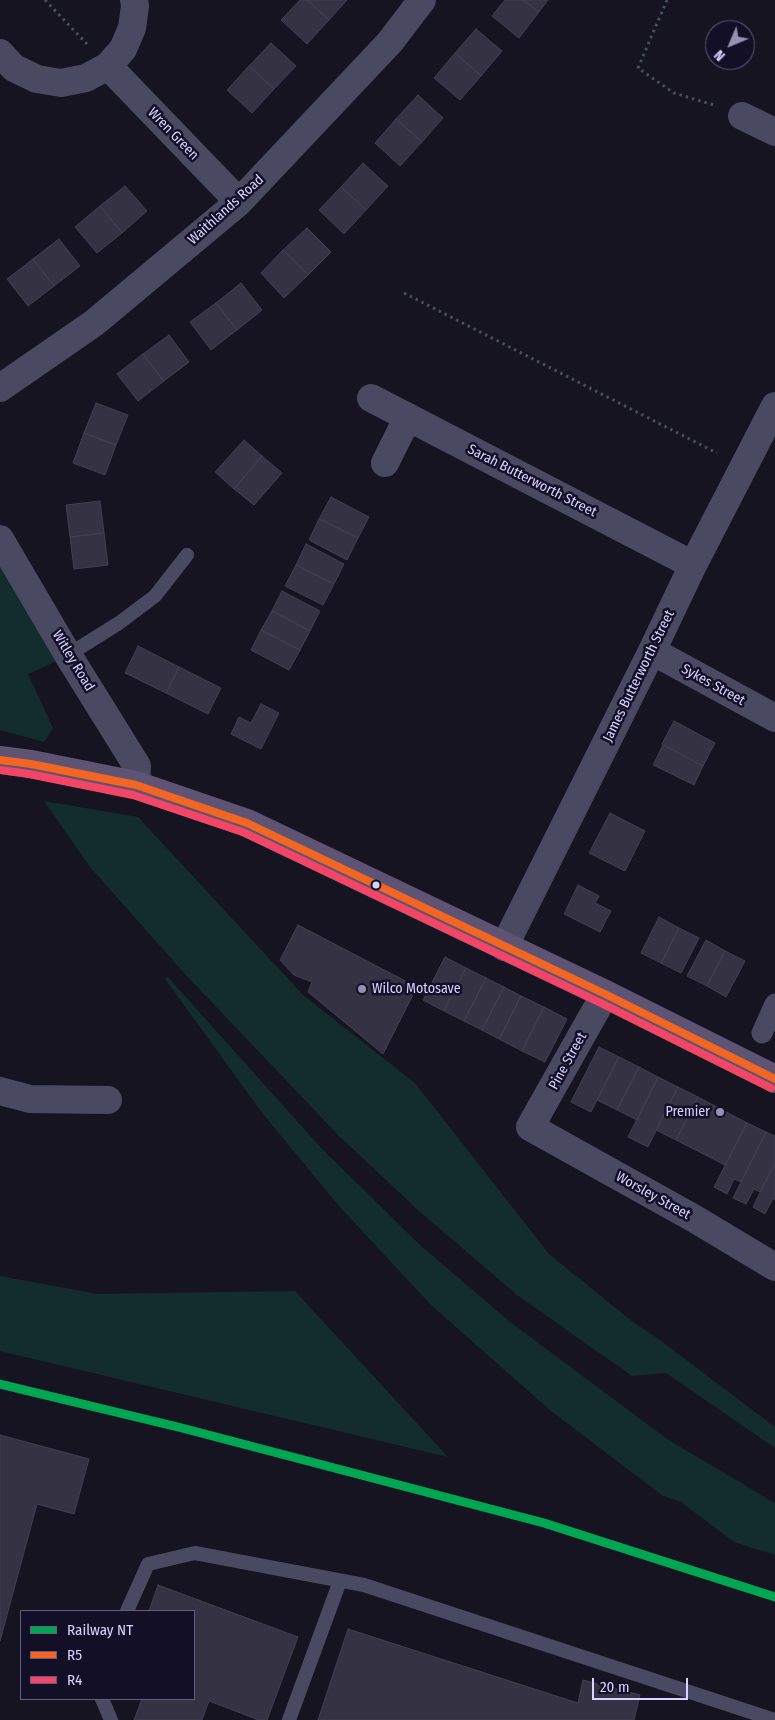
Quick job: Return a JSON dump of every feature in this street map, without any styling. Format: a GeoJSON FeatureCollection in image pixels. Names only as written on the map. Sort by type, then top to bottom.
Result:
{"type":"FeatureCollection","features":[{"type":"Feature","properties":{"kind":"main road"},"geometry":{"type":"LineString","coordinates":[[0,760],[31,764],[136,785],[247,823],[605,994],[775,1079]]}},
{"type":"Feature","properties":{"kind":"street"},"geometry":{"type":"LineString","coordinates":[[0,53],[14,68],[37,79],[61,83],[86,78],[108,66],[123,49],[132,28],[134,0]]}},
{"type":"Feature","properties":{"kind":"street","name":"Waithlands Road"},"geometry":{"type":"LineString","coordinates":[[0,388],[94,323],[239,202],[390,42],[422,0]]}},
{"type":"Feature","properties":{"kind":"street","name":"Wren Green"},"geometry":{"type":"LineString","coordinates":[[108,66],[239,202]]}},
{"type":"Feature","properties":{"kind":"street"},"geometry":{"type":"LineString","coordinates":[[742,116],[775,132]]}},
{"type":"Feature","properties":{"kind":"street","name":"Sarah Butterworth Street"},"geometry":{"type":"LineString","coordinates":[[371,398],[693,565]]}},
{"type":"Feature","properties":{"kind":"street","name":"James Butterworth Street"},"geometry":{"type":"LineString","coordinates":[[504,947],[652,652],[693,565],[775,406]]}},
{"type":"Feature","properties":{"kind":"street"},"geometry":{"type":"LineString","coordinates":[[385,463],[408,417]]}},
{"type":"Feature","properties":{"kind":"street","name":"Witley Road"},"geometry":{"type":"LineString","coordinates":[[0,539],[68,655],[137,766],[136,785]]}},
{"type":"Feature","properties":{"kind":"street","name":"Sykes Street"},"geometry":{"type":"LineString","coordinates":[[652,652],[775,718]]}},
{"type":"Feature","properties":{"kind":"street","name":"Pine Street"},"geometry":{"type":"LineString","coordinates":[[530,1127],[605,994]]}},
{"type":"Feature","properties":{"kind":"street"},"geometry":{"type":"LineString","coordinates":[[762,1033],[775,1004]]}},
{"type":"Feature","properties":{"kind":"street"},"geometry":{"type":"LineString","coordinates":[[0,1091],[30,1099],[108,1100]]}},
{"type":"Feature","properties":{"kind":"street","name":"Worsley Street"},"geometry":{"type":"LineString","coordinates":[[530,1127],[695,1219],[775,1267]]}},
{"type":"Feature","properties":{"kind":"lane"},"geometry":{"type":"LineString","coordinates":[[68,655],[119,623],[156,596],[187,554]]}},
{"type":"Feature","properties":{"kind":"lane"},"geometry":{"type":"LineString","coordinates":[[127,1610],[148,1564],[195,1553],[364,1585],[775,1720]]}},
{"type":"Feature","properties":{"kind":"lane"},"geometry":{"type":"LineString","coordinates":[[289,1720],[340,1581]]}},
{"type":"Feature","properties":{"kind":"lane"},"geometry":{"type":"LineString","coordinates":[[102,1700],[111,1720]]}},
{"type":"Feature","properties":{"kind":"path"},"geometry":{"type":"LineString","coordinates":[[45,0],[108,66]]}},
{"type":"Feature","properties":{"kind":"path"},"geometry":{"type":"LineString","coordinates":[[667,0],[638,68],[674,93],[742,116]]}},
{"type":"Feature","properties":{"kind":"path"},"geometry":{"type":"LineString","coordinates":[[404,293],[744,468]]}},
{"type":"Feature","properties":{"kind":"green space"},"geometry":{"type":"Polygon","coordinates":[[[0,564],[57,661],[28,674],[53,728],[44,742],[0,730],[0,564]]]}},
{"type":"Feature","properties":{"kind":"green space"},"geometry":{"type":"Polygon","coordinates":[[[44,801],[138,817],[303,995],[415,1083],[549,1254],[633,1322],[660,1340],[775,1427],[775,1448],[666,1373],[632,1376],[517,1295],[418,1210],[338,1135],[184,973],[90,867],[44,801]]]}},
{"type":"Feature","properties":{"kind":"green space"},"geometry":{"type":"Polygon","coordinates":[[[167,976],[322,1149],[420,1245],[509,1321],[667,1439],[775,1503],[775,1555],[734,1542],[681,1502],[663,1496],[551,1411],[431,1305],[339,1206],[263,1114],[165,979],[167,976]]]}},
{"type":"Feature","properties":{"kind":"green space"},"geometry":{"type":"Polygon","coordinates":[[[0,1276],[98,1294],[295,1291],[448,1457],[0,1351],[0,1276]]]}},
{"type":"Feature","properties":{"kind":"building"},"geometry":{"type":"Polygon","coordinates":[[[300,0],[307,0],[329,20],[307,44],[281,20],[300,0]]]}},
{"type":"Feature","properties":{"kind":"building"},"geometry":{"type":"Polygon","coordinates":[[[307,0],[347,0],[329,20],[307,0]]]}},
{"type":"Feature","properties":{"kind":"building"},"geometry":{"type":"Polygon","coordinates":[[[505,0],[523,0],[539,12],[519,38],[492,16],[505,0]]]}},
{"type":"Feature","properties":{"kind":"building"},"geometry":{"type":"Polygon","coordinates":[[[523,0],[548,0],[539,12],[523,0]]]}},
{"type":"Feature","properties":{"kind":"building"},"geometry":{"type":"Polygon","coordinates":[[[476,29],[502,51],[481,76],[455,53],[476,29]]]}},
{"type":"Feature","properties":{"kind":"building"},"geometry":{"type":"Polygon","coordinates":[[[271,43],[296,66],[274,89],[249,66],[271,43]]]}},
{"type":"Feature","properties":{"kind":"building"},"geometry":{"type":"Polygon","coordinates":[[[455,53],[481,76],[460,100],[434,78],[455,53]]]}},
{"type":"Feature","properties":{"kind":"building"},"geometry":{"type":"Polygon","coordinates":[[[249,66],[274,89],[252,113],[227,90],[249,66]]]}},
{"type":"Feature","properties":{"kind":"building"},"geometry":{"type":"Polygon","coordinates":[[[418,95],[443,118],[422,142],[396,119],[418,95]]]}},
{"type":"Feature","properties":{"kind":"building"},"geometry":{"type":"Polygon","coordinates":[[[396,119],[422,142],[400,166],[375,143],[396,119]]]}},
{"type":"Feature","properties":{"kind":"building"},"geometry":{"type":"Polygon","coordinates":[[[363,163],[388,186],[366,210],[341,187],[363,163]]]}},
{"type":"Feature","properties":{"kind":"building"},"geometry":{"type":"Polygon","coordinates":[[[125,186],[147,211],[122,233],[100,206],[125,186]]]}},
{"type":"Feature","properties":{"kind":"building"},"geometry":{"type":"Polygon","coordinates":[[[341,187],[366,210],[344,234],[319,210],[341,187]]]}},
{"type":"Feature","properties":{"kind":"building"},"geometry":{"type":"Polygon","coordinates":[[[100,206],[122,233],[97,253],[75,227],[100,206]]]}},
{"type":"Feature","properties":{"kind":"building"},"geometry":{"type":"Polygon","coordinates":[[[307,228],[331,252],[308,275],[283,250],[307,228]]]}},
{"type":"Feature","properties":{"kind":"building"},"geometry":{"type":"Polygon","coordinates":[[[59,239],[80,266],[54,286],[33,259],[59,239]]]}},
{"type":"Feature","properties":{"kind":"building"},"geometry":{"type":"Polygon","coordinates":[[[283,250],[308,275],[284,298],[261,273],[283,250]]]}},
{"type":"Feature","properties":{"kind":"building"},"geometry":{"type":"Polygon","coordinates":[[[33,259],[54,286],[28,306],[7,279],[33,259]]]}},
{"type":"Feature","properties":{"kind":"building"},"geometry":{"type":"Polygon","coordinates":[[[241,283],[262,310],[237,330],[216,303],[241,283]]]}},
{"type":"Feature","properties":{"kind":"building"},"geometry":{"type":"Polygon","coordinates":[[[216,303],[237,330],[211,350],[190,322],[216,303]]]}},
{"type":"Feature","properties":{"kind":"building"},"geometry":{"type":"Polygon","coordinates":[[[169,335],[189,362],[164,381],[143,354],[169,335]]]}},
{"type":"Feature","properties":{"kind":"building"},"geometry":{"type":"Polygon","coordinates":[[[143,354],[164,381],[138,401],[117,374],[143,354]]]}},
{"type":"Feature","properties":{"kind":"building"},"geometry":{"type":"Polygon","coordinates":[[[96,403],[128,415],[116,445],[84,433],[96,403]]]}},
{"type":"Feature","properties":{"kind":"building"},"geometry":{"type":"Polygon","coordinates":[[[84,433],[116,445],[105,475],[73,463],[84,433]]]}},
{"type":"Feature","properties":{"kind":"building"},"geometry":{"type":"Polygon","coordinates":[[[244,440],[262,456],[234,489],[215,472],[244,440]]]}},
{"type":"Feature","properties":{"kind":"building"},"geometry":{"type":"Polygon","coordinates":[[[262,456],[282,473],[254,505],[234,489],[262,456]]]}},
{"type":"Feature","properties":{"kind":"building"},"geometry":{"type":"Polygon","coordinates":[[[331,497],[369,517],[358,538],[319,519],[331,497]]]}},
{"type":"Feature","properties":{"kind":"building"},"geometry":{"type":"Polygon","coordinates":[[[100,501],[104,533],[70,537],[66,505],[100,501]]]}},
{"type":"Feature","properties":{"kind":"building"},"geometry":{"type":"Polygon","coordinates":[[[319,519],[358,538],[347,560],[309,540],[319,519]]]}},
{"type":"Feature","properties":{"kind":"building"},"geometry":{"type":"Polygon","coordinates":[[[104,533],[108,565],[74,569],[70,537],[104,533]]]}},
{"type":"Feature","properties":{"kind":"building"},"geometry":{"type":"Polygon","coordinates":[[[306,544],[344,564],[334,584],[296,565],[306,544]]]}},
{"type":"Feature","properties":{"kind":"building"},"geometry":{"type":"Polygon","coordinates":[[[296,565],[334,584],[323,605],[285,586],[296,565]]]}},
{"type":"Feature","properties":{"kind":"building"},"geometry":{"type":"Polygon","coordinates":[[[282,591],[320,611],[310,631],[272,611],[282,591]]]}},
{"type":"Feature","properties":{"kind":"building"},"geometry":{"type":"Polygon","coordinates":[[[272,611],[310,631],[300,650],[261,630],[272,611]]]}},
{"type":"Feature","properties":{"kind":"building"},"geometry":{"type":"Polygon","coordinates":[[[261,630],[300,650],[289,670],[251,650],[261,630]]]}},
{"type":"Feature","properties":{"kind":"building"},"geometry":{"type":"Polygon","coordinates":[[[138,646],[179,667],[166,693],[125,673],[138,646]]]}},
{"type":"Feature","properties":{"kind":"building"},"geometry":{"type":"Polygon","coordinates":[[[179,667],[221,688],[208,714],[166,693],[179,667]]]}},
{"type":"Feature","properties":{"kind":"building"},"geometry":{"type":"Polygon","coordinates":[[[261,704],[279,713],[261,749],[231,734],[239,717],[251,723],[261,704]]]}},
{"type":"Feature","properties":{"kind":"building"},"geometry":{"type":"Polygon","coordinates":[[[674,721],[715,743],[703,766],[662,744],[674,721]]]}},
{"type":"Feature","properties":{"kind":"building"},"geometry":{"type":"Polygon","coordinates":[[[663,745],[703,766],[694,785],[653,765],[663,745]]]}},
{"type":"Feature","properties":{"kind":"building"},"geometry":{"type":"Polygon","coordinates":[[[610,813],[645,831],[625,871],[589,853],[610,813]]]}},
{"type":"Feature","properties":{"kind":"building"},"geometry":{"type":"Polygon","coordinates":[[[578,885],[599,896],[595,903],[611,911],[600,932],[564,914],[578,885]]]}},
{"type":"Feature","properties":{"kind":"building"},"geometry":{"type":"Polygon","coordinates":[[[659,917],[679,928],[661,963],[641,953],[659,917]]]}},
{"type":"Feature","properties":{"kind":"building","name":"Wilco Motosave"},"geometry":{"type":"Polygon","coordinates":[[[298,925],[417,987],[383,1054],[308,992],[312,982],[294,975],[280,960],[298,925]]]}},
{"type":"Feature","properties":{"kind":"building"},"geometry":{"type":"Polygon","coordinates":[[[679,928],[699,938],[681,973],[661,963],[679,928]]]}},
{"type":"Feature","properties":{"kind":"building"},"geometry":{"type":"Polygon","coordinates":[[[706,940],[725,951],[707,986],[687,976],[706,940]]]}},
{"type":"Feature","properties":{"kind":"building"},"geometry":{"type":"Polygon","coordinates":[[[725,951],[745,961],[726,997],[707,986],[725,951]]]}},
{"type":"Feature","properties":{"kind":"building"},"geometry":{"type":"Polygon","coordinates":[[[445,957],[466,968],[444,1011],[423,1000],[445,957]]]}},
{"type":"Feature","properties":{"kind":"building"},"geometry":{"type":"Polygon","coordinates":[[[466,968],[486,978],[464,1021],[444,1011],[466,968]]]}},
{"type":"Feature","properties":{"kind":"building"},"geometry":{"type":"Polygon","coordinates":[[[486,978],[504,987],[482,1030],[464,1021],[486,978]]]}},
{"type":"Feature","properties":{"kind":"building"},"geometry":{"type":"Polygon","coordinates":[[[504,987],[521,996],[499,1039],[482,1030],[504,987]]]}},
{"type":"Feature","properties":{"kind":"building"},"geometry":{"type":"Polygon","coordinates":[[[521,996],[544,1007],[522,1051],[499,1039],[521,996]]]}},
{"type":"Feature","properties":{"kind":"building"},"geometry":{"type":"Polygon","coordinates":[[[544,1007],[567,1019],[545,1062],[522,1051],[544,1007]]]}},
{"type":"Feature","properties":{"kind":"building"},"geometry":{"type":"Polygon","coordinates":[[[599,1047],[619,1057],[591,1112],[571,1102],[599,1047]]]}},
{"type":"Feature","properties":{"kind":"building"},"geometry":{"type":"Polygon","coordinates":[[[619,1057],[639,1067],[617,1110],[597,1100],[619,1057]]]}},
{"type":"Feature","properties":{"kind":"building"},"geometry":{"type":"Polygon","coordinates":[[[639,1067],[658,1077],[637,1120],[617,1110],[639,1067]]]}},
{"type":"Feature","properties":{"kind":"building"},"geometry":{"type":"Polygon","coordinates":[[[658,1077],[678,1087],[648,1147],[628,1137],[658,1077]]]}},
{"type":"Feature","properties":{"kind":"building"},"geometry":{"type":"Polygon","coordinates":[[[678,1087],[698,1097],[676,1140],[656,1130],[678,1087]]]}},
{"type":"Feature","properties":{"kind":"building"},"geometry":{"type":"Polygon","coordinates":[[[698,1097],[747,1123],[725,1165],[676,1140],[698,1097]]]}},
{"type":"Feature","properties":{"kind":"building"},"geometry":{"type":"Polygon","coordinates":[[[747,1123],[766,1132],[741,1182],[734,1179],[727,1194],[714,1187],[747,1123]]]}},
{"type":"Feature","properties":{"kind":"building"},"geometry":{"type":"Polygon","coordinates":[[[766,1132],[775,1136],[775,1163],[760,1192],[754,1189],[746,1204],[733,1198],[766,1132]]]}},
{"type":"Feature","properties":{"kind":"building"},"geometry":{"type":"Polygon","coordinates":[[[775,1163],[775,1200],[773,1198],[765,1214],[753,1207],[775,1163]]]}},
{"type":"Feature","properties":{"kind":"building"},"geometry":{"type":"Polygon","coordinates":[[[0,1435],[89,1459],[74,1514],[37,1504],[0,1641],[0,1435]]]}},
{"type":"Feature","properties":{"kind":"building"},"geometry":{"type":"Polygon","coordinates":[[[158,1585],[298,1637],[267,1720],[259,1720],[209,1701],[202,1720],[134,1720],[142,1700],[195,1700],[195,1610],[149,1610],[158,1585]]]}},
{"type":"Feature","properties":{"kind":"building"},"geometry":{"type":"Polygon","coordinates":[[[348,1629],[578,1703],[583,1680],[640,1695],[634,1720],[318,1720],[348,1629]]]}},
{"type":"Feature","properties":{"kind":"rail line","name":"NT"},"geometry":{"type":"LineString","coordinates":[[0,1384],[182,1428],[544,1523],[775,1597]]}},
{"type":"Feature","properties":{"kind":"transit line","name":"R5"},"geometry":{"type":"LineString","coordinates":[[0,760],[31,764],[136,785],[247,823],[605,994],[775,1079]]}},
{"type":"Feature","properties":{"kind":"transit line","name":"R4"},"geometry":{"type":"LineString","coordinates":[[0,770],[133,795],[243,832],[601,1003],[771,1088]]}},
{"type":"Feature","properties":{"kind":"place","name":"Wilco Motosave"},"geometry":{"type":"Point","coordinates":[362,989]}},
{"type":"Feature","properties":{"kind":"place","name":"Premier"},"geometry":{"type":"Point","coordinates":[720,1112]}}]}
